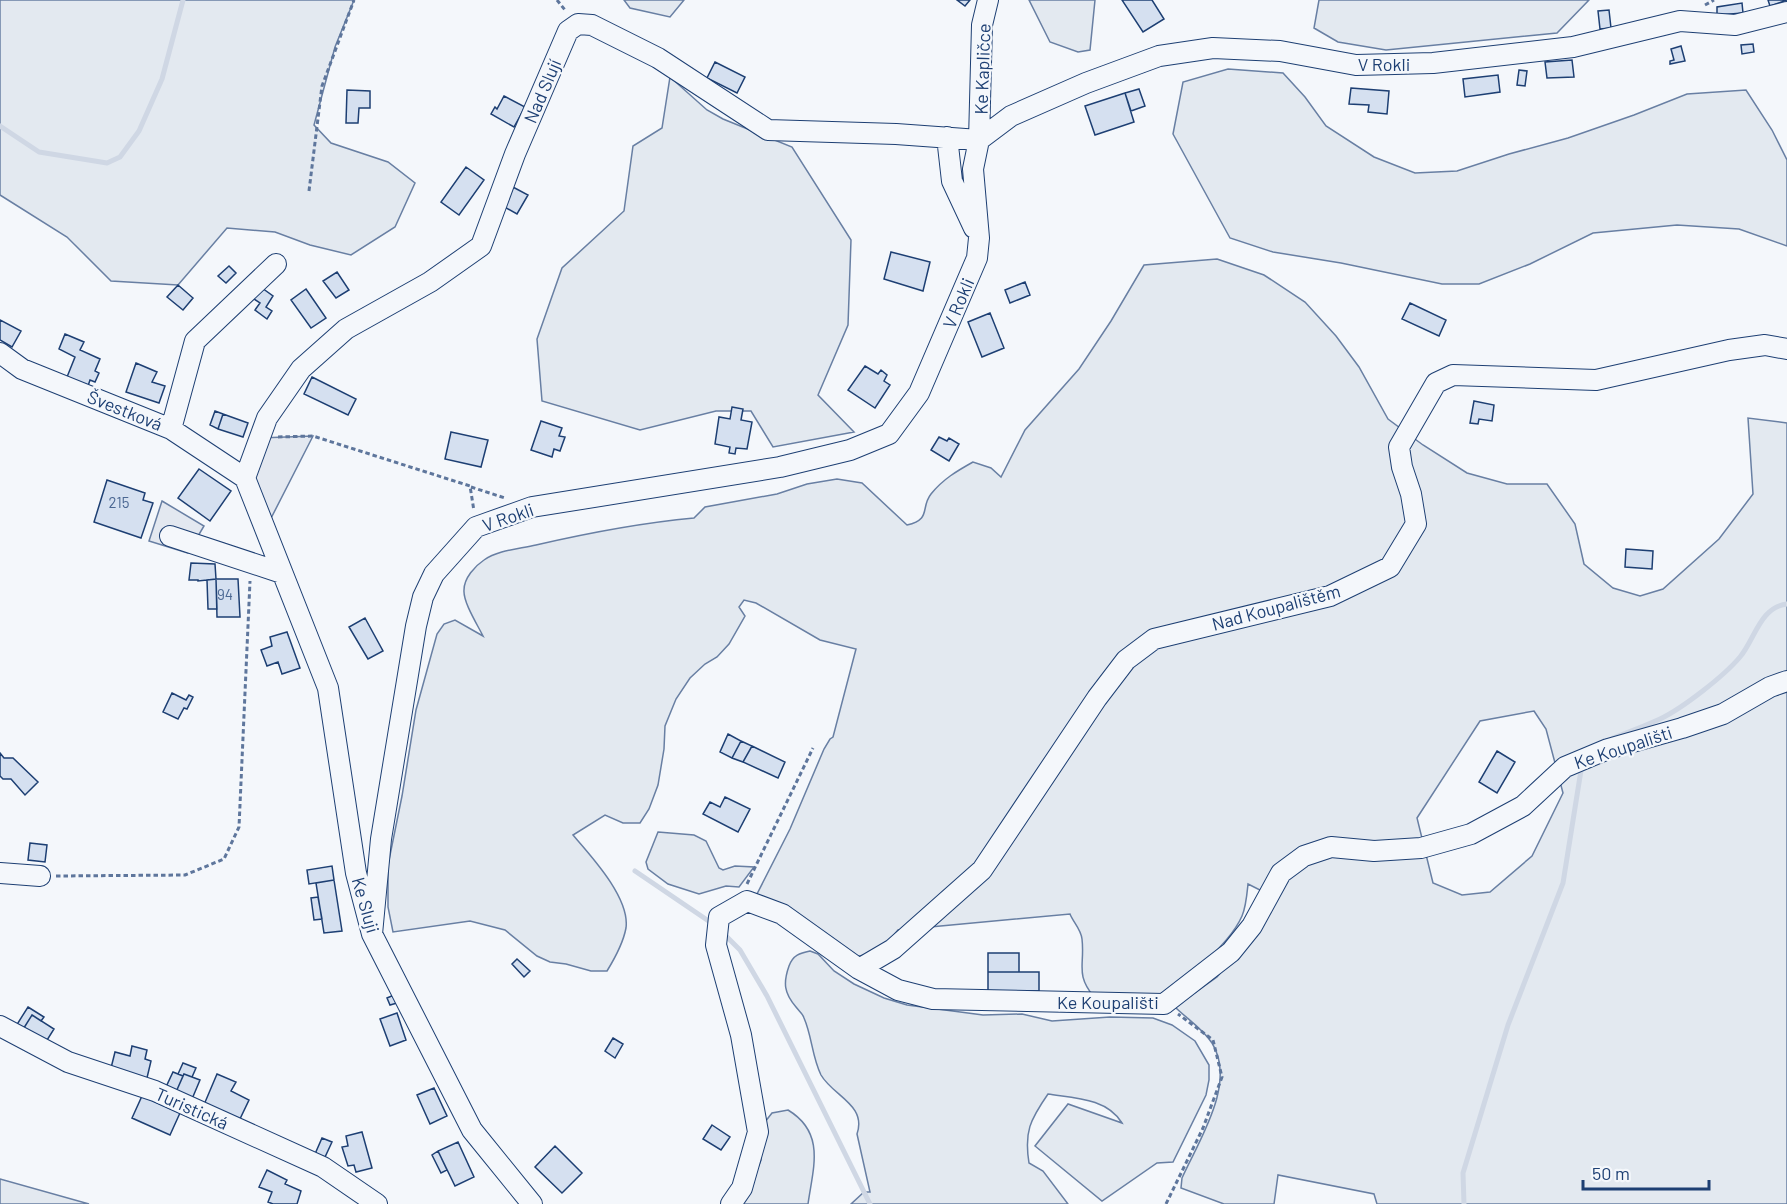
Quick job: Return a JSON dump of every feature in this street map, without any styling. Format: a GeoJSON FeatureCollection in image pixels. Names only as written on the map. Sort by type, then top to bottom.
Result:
{"type":"FeatureCollection","features":[{"type":"Feature","properties":{"kind":"street","name":"Ke Kapličce"},"geometry":{"type":"LineString","coordinates":[[979,140],[982,25],[988,0]]}},
{"type":"Feature","properties":{"kind":"street","name":"V Rokli"},"geometry":{"type":"LineString","coordinates":[[372,934],[381,839],[416,626],[423,597],[434,574],[476,527],[532,507],[780,467],[850,450],[889,434],[919,393],[977,258],[980,238],[973,169],[979,140],[1011,116],[1086,83],[1159,56],[1213,48],[1280,51],[1356,65],[1433,63],[1573,47],[1680,21],[1735,25],[1787,12]]}},
{"type":"Feature","properties":{"kind":"street","name":"Nad Slují"},"geometry":{"type":"LineString","coordinates":[[245,477],[267,418],[301,369],[346,329],[430,282],[481,246],[515,154],[564,39],[568,31],[578,24],[592,25],[658,58],[768,130],[896,134],[979,140]]}},
{"type":"Feature","properties":{"kind":"street"},"geometry":{"type":"LineString","coordinates":[[947,137],[952,181],[980,238]]}},
{"type":"Feature","properties":{"kind":"street"},"geometry":{"type":"LineString","coordinates":[[171,429],[195,341],[276,264]]}},
{"type":"Feature","properties":{"kind":"street","name":"Nad Koupalištěm"},"geometry":{"type":"LineString","coordinates":[[859,969],[893,949],[982,870],[1097,698],[1126,660],[1154,639],[1330,596],[1389,567],[1416,524],[1399,447],[1436,383],[1453,375],[1596,380],[1729,350],[1765,345],[1787,349]]}},
{"type":"Feature","properties":{"kind":"street","name":"Švestková"},"geometry":{"type":"LineString","coordinates":[[0,353],[22,369],[171,429],[245,477]]}},
{"type":"Feature","properties":{"kind":"street","name":"Ke Sluji"},"geometry":{"type":"LineString","coordinates":[[245,477],[328,688],[356,873],[372,934],[472,1130],[532,1204]]}},
{"type":"Feature","properties":{"kind":"street"},"geometry":{"type":"LineString","coordinates":[[170,536],[282,573]]}},
{"type":"Feature","properties":{"kind":"street","name":"Ke Koupališti"},"geometry":{"type":"LineString","coordinates":[[736,907],[747,901],[782,914],[859,969],[898,990],[933,999],[1164,1004],[1231,952],[1252,926],[1281,873],[1304,856],[1331,847],[1374,851],[1421,848],[1471,834],[1523,806],[1564,766],[1594,754],[1723,714],[1770,687],[1787,681]]}},
{"type":"Feature","properties":{"kind":"street"},"geometry":{"type":"LineString","coordinates":[[0,873],[40,876]]}},
{"type":"Feature","properties":{"kind":"street"},"geometry":{"type":"LineString","coordinates":[[731,1204],[742,1188],[758,1132],[741,1035],[716,945],[718,917],[736,907]]}},
{"type":"Feature","properties":{"kind":"street","name":"Turistická"},"geometry":{"type":"LineString","coordinates":[[0,1026],[68,1062],[155,1091],[323,1167],[377,1204]]}},
{"type":"Feature","properties":{"kind":"path"},"geometry":{"type":"LineString","coordinates":[[309,191],[322,86],[354,0]]}},
{"type":"Feature","properties":{"kind":"path"},"geometry":{"type":"LineString","coordinates":[[285,437],[313,436],[532,507]]}},
{"type":"Feature","properties":{"kind":"path"},"geometry":{"type":"LineString","coordinates":[[470,486],[476,527]]}},
{"type":"Feature","properties":{"kind":"path"},"geometry":{"type":"LineString","coordinates":[[40,876],[185,875],[224,859],[239,827],[250,573],[258,564]]}},
{"type":"Feature","properties":{"kind":"path"},"geometry":{"type":"LineString","coordinates":[[736,907],[813,748]]}},
{"type":"Feature","properties":{"kind":"path"},"geometry":{"type":"LineString","coordinates":[[1164,1004],[1213,1040],[1222,1077],[1203,1128],[1166,1204]]}},
{"type":"Feature","properties":{"kind":"shaded area"},"geometry":{"type":"Polygon","coordinates":[[[0,0],[354,0],[335,47],[314,125],[331,143],[388,162],[415,183],[395,227],[351,255],[310,245],[275,232],[227,228],[178,285],[111,281],[67,237],[0,195],[0,0]]]}},
{"type":"Feature","properties":{"kind":"shaded area"},"geometry":{"type":"Polygon","coordinates":[[[624,0],[684,0],[670,17],[630,8],[624,0]]]}},
{"type":"Feature","properties":{"kind":"shaded area"},"geometry":{"type":"Polygon","coordinates":[[[1029,0],[1095,0],[1090,50],[1078,52],[1050,42],[1029,0]]]}},
{"type":"Feature","properties":{"kind":"shaded area"},"geometry":{"type":"Polygon","coordinates":[[[1319,0],[1589,0],[1557,33],[1386,50],[1338,42],[1314,28],[1319,0]]]}},
{"type":"Feature","properties":{"kind":"shaded area"},"geometry":{"type":"Polygon","coordinates":[[[1228,69],[1283,73],[1305,97],[1326,126],[1374,157],[1415,173],[1457,171],[1568,138],[1687,94],[1746,90],[1772,130],[1787,160],[1787,246],[1739,229],[1677,225],[1593,233],[1530,264],[1479,284],[1442,284],[1341,263],[1273,252],[1230,238],[1173,134],[1183,82],[1228,69]]]}},
{"type":"Feature","properties":{"kind":"shaded area"},"geometry":{"type":"Polygon","coordinates":[[[670,77],[707,110],[723,119],[792,147],[851,240],[848,325],[818,395],[854,432],[773,447],[751,411],[716,411],[640,430],[542,401],[537,339],[562,268],[624,211],[633,146],[662,128],[670,77]]]}},
{"type":"Feature","properties":{"kind":"shaded area"},"geometry":{"type":"Polygon","coordinates":[[[1217,259],[1264,275],[1305,302],[1336,336],[1359,367],[1388,419],[1467,473],[1507,484],[1547,484],[1575,524],[1584,564],[1613,588],[1640,596],[1663,589],[1719,539],[1753,494],[1748,418],[1787,423],[1787,1204],[1377,1204],[1374,1194],[1278,1175],[1274,1204],[1224,1204],[1181,1188],[1182,1178],[1213,1111],[1220,1076],[1219,1059],[1212,1043],[1175,1007],[1217,977],[1252,935],[1272,896],[1248,884],[1242,916],[1215,953],[1172,988],[1146,999],[1094,997],[1083,975],[1081,935],[1070,914],[898,930],[889,941],[877,949],[864,955],[851,957],[756,896],[790,829],[824,749],[833,737],[856,649],[820,640],[756,603],[744,600],[739,607],[745,616],[729,644],[717,657],[705,664],[690,678],[676,699],[665,726],[658,785],[649,809],[640,823],[623,823],[605,815],[573,835],[608,878],[626,916],[623,940],[607,971],[591,971],[550,962],[537,956],[505,930],[470,921],[393,932],[388,907],[388,865],[416,710],[437,634],[444,624],[455,620],[483,636],[464,595],[466,581],[477,566],[496,554],[509,550],[614,529],[694,518],[705,507],[777,494],[807,484],[837,479],[862,483],[907,525],[915,523],[923,516],[928,499],[940,484],[973,462],[991,468],[1001,477],[1025,430],[1079,369],[1144,265],[1217,259]],[[1534,711],[1480,721],[1417,818],[1433,883],[1462,895],[1490,892],[1532,856],[1563,793],[1546,729],[1534,711]]]}},
{"type":"Feature","properties":{"kind":"shaded area"},"geometry":{"type":"Polygon","coordinates":[[[313,436],[265,530],[245,478],[259,438],[313,436]]]}},
{"type":"Feature","properties":{"kind":"shaded area"},"geometry":{"type":"Polygon","coordinates":[[[162,501],[204,526],[188,553],[149,541],[162,501]]]}},
{"type":"Feature","properties":{"kind":"shaded area"},"geometry":{"type":"Polygon","coordinates":[[[658,832],[694,835],[706,841],[719,868],[723,870],[735,866],[754,867],[739,887],[726,886],[699,894],[668,884],[648,869],[646,862],[658,832]]]}},
{"type":"Feature","properties":{"kind":"shaded area"},"geometry":{"type":"Polygon","coordinates":[[[810,951],[818,954],[834,971],[854,984],[884,998],[907,1005],[983,1015],[1022,1014],[1052,1021],[1110,1017],[1153,1018],[1172,1025],[1195,1041],[1209,1065],[1206,1095],[1173,1162],[1157,1163],[1102,1201],[1035,1146],[1068,1104],[1122,1123],[1108,1108],[1099,1104],[1079,1098],[1048,1094],[1033,1119],[1028,1134],[1029,1163],[1043,1171],[1068,1204],[851,1204],[864,1192],[870,1192],[857,1134],[859,1124],[857,1116],[853,1108],[821,1075],[809,1032],[803,1017],[789,997],[785,983],[793,959],[810,951]]]}},
{"type":"Feature","properties":{"kind":"shaded area"},"geometry":{"type":"Polygon","coordinates":[[[788,1110],[808,1129],[812,1140],[814,1165],[808,1204],[743,1204],[761,1160],[761,1127],[772,1113],[788,1110]]]}},
{"type":"Feature","properties":{"kind":"shaded area"},"geometry":{"type":"Polygon","coordinates":[[[0,1179],[89,1204],[0,1204],[0,1179]]]}},
{"type":"Feature","properties":{"kind":"building"},"geometry":{"type":"Polygon","coordinates":[[[957,0],[970,0],[965,6],[957,0]]]}},
{"type":"Feature","properties":{"kind":"building"},"geometry":{"type":"Polygon","coordinates":[[[1122,0],[1152,0],[1164,19],[1143,32],[1122,0]]]}},
{"type":"Feature","properties":{"kind":"building"},"geometry":{"type":"Polygon","coordinates":[[[1768,0],[1787,0],[1770,6],[1768,0]]]}},
{"type":"Feature","properties":{"kind":"building"},"geometry":{"type":"Polygon","coordinates":[[[1742,3],[1743,13],[1717,15],[1717,7],[1742,3]]]}},
{"type":"Feature","properties":{"kind":"building"},"geometry":{"type":"Polygon","coordinates":[[[1609,10],[1611,28],[1600,29],[1598,11],[1609,10]]]}},
{"type":"Feature","properties":{"kind":"building"},"geometry":{"type":"Polygon","coordinates":[[[1753,44],[1754,52],[1742,54],[1741,45],[1753,44]]]}},
{"type":"Feature","properties":{"kind":"building"},"geometry":{"type":"Polygon","coordinates":[[[1681,46],[1685,61],[1670,64],[1670,61],[1674,60],[1671,49],[1681,46]]]}},
{"type":"Feature","properties":{"kind":"building"},"geometry":{"type":"Polygon","coordinates":[[[1572,60],[1574,77],[1547,78],[1545,62],[1572,60]]]}},
{"type":"Feature","properties":{"kind":"building"},"geometry":{"type":"Polygon","coordinates":[[[715,62],[745,77],[737,93],[707,78],[715,62]]]}},
{"type":"Feature","properties":{"kind":"building"},"geometry":{"type":"Polygon","coordinates":[[[1519,70],[1527,71],[1525,86],[1517,85],[1519,70]]]}},
{"type":"Feature","properties":{"kind":"building"},"geometry":{"type":"Polygon","coordinates":[[[1498,75],[1500,92],[1465,97],[1463,79],[1498,75]]]}},
{"type":"Feature","properties":{"kind":"building"},"geometry":{"type":"Polygon","coordinates":[[[1351,88],[1389,91],[1387,114],[1368,112],[1369,105],[1349,104],[1351,88]]]}},
{"type":"Feature","properties":{"kind":"building"},"geometry":{"type":"Polygon","coordinates":[[[1139,89],[1145,106],[1131,111],[1125,93],[1139,89]]]}},
{"type":"Feature","properties":{"kind":"building"},"geometry":{"type":"Polygon","coordinates":[[[347,90],[370,91],[370,108],[359,108],[358,123],[346,123],[347,90]]]}},
{"type":"Feature","properties":{"kind":"building"},"geometry":{"type":"Polygon","coordinates":[[[1125,93],[1134,122],[1095,135],[1085,106],[1125,93]]]}},
{"type":"Feature","properties":{"kind":"building"},"geometry":{"type":"Polygon","coordinates":[[[504,96],[525,107],[514,127],[491,114],[495,107],[497,109],[504,96]]]}},
{"type":"Feature","properties":{"kind":"building"},"geometry":{"type":"Polygon","coordinates":[[[466,167],[484,180],[459,215],[441,202],[466,167]]]}},
{"type":"Feature","properties":{"kind":"building"},"geometry":{"type":"Polygon","coordinates":[[[511,186],[528,195],[517,214],[501,205],[511,186]]]}},
{"type":"Feature","properties":{"kind":"building"},"geometry":{"type":"Polygon","coordinates":[[[891,252],[930,262],[923,291],[884,279],[891,252]]]}},
{"type":"Feature","properties":{"kind":"building"},"geometry":{"type":"Polygon","coordinates":[[[229,266],[236,273],[226,283],[218,276],[229,266]]]}},
{"type":"Feature","properties":{"kind":"building"},"geometry":{"type":"Polygon","coordinates":[[[337,272],[349,290],[336,298],[323,281],[337,272]]]}},
{"type":"Feature","properties":{"kind":"building"},"geometry":{"type":"Polygon","coordinates":[[[1025,282],[1030,295],[1010,303],[1005,290],[1025,282]]]}},
{"type":"Feature","properties":{"kind":"building"},"geometry":{"type":"Polygon","coordinates":[[[178,285],[193,298],[183,310],[167,297],[178,285]]]}},
{"type":"Feature","properties":{"kind":"building"},"geometry":{"type":"Polygon","coordinates":[[[262,288],[273,296],[266,307],[272,311],[267,319],[255,310],[260,303],[251,297],[262,288]]]}},
{"type":"Feature","properties":{"kind":"building"},"geometry":{"type":"Polygon","coordinates":[[[306,289],[326,318],[311,328],[291,300],[306,289]]]}},
{"type":"Feature","properties":{"kind":"building"},"geometry":{"type":"Polygon","coordinates":[[[1410,303],[1446,320],[1439,336],[1402,319],[1410,303]]]}},
{"type":"Feature","properties":{"kind":"building"},"geometry":{"type":"Polygon","coordinates":[[[990,313],[1004,348],[982,357],[968,322],[990,313]]]}},
{"type":"Feature","properties":{"kind":"building"},"geometry":{"type":"Polygon","coordinates":[[[0,320],[21,331],[12,347],[0,340],[0,320]]]}},
{"type":"Feature","properties":{"kind":"building"},"geometry":{"type":"Polygon","coordinates":[[[65,334],[84,342],[80,350],[100,359],[95,371],[99,373],[95,382],[90,380],[88,386],[67,377],[75,357],[59,349],[65,334]]]}},
{"type":"Feature","properties":{"kind":"building"},"geometry":{"type":"Polygon","coordinates":[[[136,363],[157,372],[152,382],[165,386],[159,403],[126,392],[136,363]]]}},
{"type":"Feature","properties":{"kind":"building"},"geometry":{"type":"Polygon","coordinates":[[[865,366],[878,374],[881,370],[887,375],[884,381],[890,385],[875,408],[848,390],[865,366]]]}},
{"type":"Feature","properties":{"kind":"building"},"geometry":{"type":"Polygon","coordinates":[[[312,377],[356,399],[348,415],[304,394],[312,377]]]}},
{"type":"Feature","properties":{"kind":"building"},"geometry":{"type":"Polygon","coordinates":[[[1474,401],[1494,405],[1492,421],[1479,419],[1478,424],[1470,423],[1474,401]]]}},
{"type":"Feature","properties":{"kind":"building"},"geometry":{"type":"Polygon","coordinates":[[[732,407],[743,409],[741,420],[752,422],[747,449],[736,448],[735,454],[729,453],[730,447],[715,444],[719,417],[730,419],[732,407]]]}},
{"type":"Feature","properties":{"kind":"building"},"geometry":{"type":"Polygon","coordinates":[[[215,411],[223,414],[218,429],[210,425],[215,411]]]}},
{"type":"Feature","properties":{"kind":"building"},"geometry":{"type":"Polygon","coordinates":[[[223,414],[248,423],[243,437],[218,429],[223,414]]]}},
{"type":"Feature","properties":{"kind":"building"},"geometry":{"type":"Polygon","coordinates":[[[541,421],[562,428],[559,436],[565,437],[560,451],[554,449],[552,457],[531,450],[541,421]]]}},
{"type":"Feature","properties":{"kind":"building"},"geometry":{"type":"Polygon","coordinates":[[[451,432],[488,440],[481,467],[445,459],[451,432]]]}},
{"type":"Feature","properties":{"kind":"building"},"geometry":{"type":"Polygon","coordinates":[[[939,437],[947,441],[949,438],[959,444],[949,461],[931,450],[939,437]]]}},
{"type":"Feature","properties":{"kind":"building"},"geometry":{"type":"Polygon","coordinates":[[[199,469],[231,491],[210,521],[178,498],[199,469]]]}},
{"type":"Feature","properties":{"kind":"building"},"geometry":{"type":"Polygon","coordinates":[[[107,480],[145,493],[143,500],[153,503],[141,538],[94,522],[107,480]]]}},
{"type":"Feature","properties":{"kind":"building"},"geometry":{"type":"Polygon","coordinates":[[[1626,549],[1653,551],[1652,569],[1625,567],[1626,549]]]}},
{"type":"Feature","properties":{"kind":"building"},"geometry":{"type":"Polygon","coordinates":[[[191,563],[215,564],[216,579],[189,580],[191,563]]]}},
{"type":"Feature","properties":{"kind":"building"},"geometry":{"type":"Polygon","coordinates":[[[216,579],[217,609],[208,609],[207,580],[216,579]]]}},
{"type":"Feature","properties":{"kind":"building"},"geometry":{"type":"Polygon","coordinates":[[[216,579],[238,579],[240,617],[217,617],[216,579]]]}},
{"type":"Feature","properties":{"kind":"building"},"geometry":{"type":"Polygon","coordinates":[[[365,618],[383,651],[368,659],[349,627],[365,618]]]}},
{"type":"Feature","properties":{"kind":"building"},"geometry":{"type":"Polygon","coordinates":[[[287,632],[300,668],[282,674],[278,662],[267,666],[261,650],[272,646],[270,637],[287,632]]]}},
{"type":"Feature","properties":{"kind":"building"},"geometry":{"type":"Polygon","coordinates":[[[172,693],[186,700],[189,695],[193,697],[187,709],[184,708],[178,719],[163,712],[172,693]]]}},
{"type":"Feature","properties":{"kind":"building"},"geometry":{"type":"Polygon","coordinates":[[[728,734],[741,741],[732,758],[720,752],[728,734]]]}},
{"type":"Feature","properties":{"kind":"building"},"geometry":{"type":"Polygon","coordinates":[[[741,741],[752,746],[743,762],[732,758],[741,741]]]}},
{"type":"Feature","properties":{"kind":"building"},"geometry":{"type":"Polygon","coordinates":[[[752,746],[785,762],[778,778],[743,762],[752,746]]]}},
{"type":"Feature","properties":{"kind":"building"},"geometry":{"type":"Polygon","coordinates":[[[1497,751],[1515,762],[1497,793],[1479,782],[1497,751]]]}},
{"type":"Feature","properties":{"kind":"building"},"geometry":{"type":"Polygon","coordinates":[[[0,753],[4,758],[13,758],[38,782],[25,795],[11,779],[3,779],[0,776],[0,753]]]}},
{"type":"Feature","properties":{"kind":"building"},"geometry":{"type":"Polygon","coordinates":[[[725,797],[750,809],[738,832],[703,814],[710,802],[720,807],[725,797]]]}},
{"type":"Feature","properties":{"kind":"building"},"geometry":{"type":"Polygon","coordinates":[[[30,843],[47,845],[45,862],[28,860],[30,843]]]}},
{"type":"Feature","properties":{"kind":"building"},"geometry":{"type":"Polygon","coordinates":[[[332,866],[334,880],[309,884],[307,870],[332,866]]]}},
{"type":"Feature","properties":{"kind":"building"},"geometry":{"type":"Polygon","coordinates":[[[334,880],[342,931],[324,933],[316,883],[334,880]]]}},
{"type":"Feature","properties":{"kind":"building"},"geometry":{"type":"Polygon","coordinates":[[[318,897],[322,919],[314,920],[311,898],[318,897]]]}},
{"type":"Feature","properties":{"kind":"building"},"geometry":{"type":"Polygon","coordinates":[[[988,953],[1019,953],[1019,972],[988,972],[988,953]]]}},
{"type":"Feature","properties":{"kind":"building"},"geometry":{"type":"Polygon","coordinates":[[[517,959],[530,971],[524,977],[512,964],[517,959]]]}},
{"type":"Feature","properties":{"kind":"building"},"geometry":{"type":"Polygon","coordinates":[[[988,972],[1039,972],[1039,991],[988,991],[988,972]]]}},
{"type":"Feature","properties":{"kind":"building"},"geometry":{"type":"Polygon","coordinates":[[[394,995],[397,1003],[390,1005],[387,998],[394,995]]]}},
{"type":"Feature","properties":{"kind":"building"},"geometry":{"type":"Polygon","coordinates":[[[28,1007],[44,1017],[41,1021],[32,1015],[22,1031],[16,1026],[28,1007]]]}},
{"type":"Feature","properties":{"kind":"building"},"geometry":{"type":"Polygon","coordinates":[[[397,1013],[406,1040],[390,1046],[380,1019],[397,1013]]]}},
{"type":"Feature","properties":{"kind":"building"},"geometry":{"type":"Polygon","coordinates":[[[32,1015],[54,1029],[44,1045],[22,1031],[32,1015]]]}},
{"type":"Feature","properties":{"kind":"building"},"geometry":{"type":"Polygon","coordinates":[[[613,1038],[623,1044],[615,1058],[605,1051],[613,1038]]]}},
{"type":"Feature","properties":{"kind":"building"},"geometry":{"type":"Polygon","coordinates":[[[132,1046],[147,1050],[145,1059],[151,1061],[146,1082],[110,1072],[115,1052],[130,1056],[132,1046]]]}},
{"type":"Feature","properties":{"kind":"building"},"geometry":{"type":"Polygon","coordinates":[[[183,1063],[196,1068],[192,1077],[178,1074],[183,1063]]]}},
{"type":"Feature","properties":{"kind":"building"},"geometry":{"type":"Polygon","coordinates":[[[173,1072],[183,1076],[176,1092],[166,1087],[173,1072]]]}},
{"type":"Feature","properties":{"kind":"building"},"geometry":{"type":"Polygon","coordinates":[[[184,1074],[200,1080],[192,1099],[176,1092],[184,1074]]]}},
{"type":"Feature","properties":{"kind":"building"},"geometry":{"type":"Polygon","coordinates":[[[217,1074],[236,1082],[231,1091],[249,1100],[238,1123],[203,1107],[217,1074]]]}},
{"type":"Feature","properties":{"kind":"building"},"geometry":{"type":"Polygon","coordinates":[[[434,1088],[447,1116],[430,1124],[417,1095],[434,1088]]]}},
{"type":"Feature","properties":{"kind":"building"},"geometry":{"type":"Polygon","coordinates":[[[142,1096],[180,1113],[170,1135],[132,1118],[142,1096]]]}},
{"type":"Feature","properties":{"kind":"building"},"geometry":{"type":"Polygon","coordinates":[[[712,1125],[730,1137],[721,1150],[703,1139],[712,1125]]]}},
{"type":"Feature","properties":{"kind":"building"},"geometry":{"type":"Polygon","coordinates":[[[362,1132],[372,1168],[356,1172],[354,1165],[348,1166],[342,1147],[348,1146],[346,1136],[362,1132]]]}},
{"type":"Feature","properties":{"kind":"building"},"geometry":{"type":"Polygon","coordinates":[[[322,1138],[332,1142],[325,1157],[315,1154],[322,1138]]]}},
{"type":"Feature","properties":{"kind":"building"},"geometry":{"type":"Polygon","coordinates":[[[458,1142],[474,1177],[455,1186],[438,1151],[458,1142]]]}},
{"type":"Feature","properties":{"kind":"building"},"geometry":{"type":"Polygon","coordinates":[[[555,1146],[582,1173],[562,1193],[535,1167],[555,1146]]]}},
{"type":"Feature","properties":{"kind":"building"},"geometry":{"type":"Polygon","coordinates":[[[438,1151],[447,1170],[441,1173],[432,1155],[438,1151]]]}},
{"type":"Feature","properties":{"kind":"building"},"geometry":{"type":"Polygon","coordinates":[[[267,1170],[287,1180],[285,1184],[301,1191],[297,1204],[268,1202],[272,1192],[259,1187],[267,1170]]]}},
{"type":"Feature","properties":{"kind":"waterway"},"geometry":{"type":"LineString","coordinates":[[0,126],[39,152],[107,163],[120,157],[139,131],[162,79],[183,0]]}},
{"type":"Feature","properties":{"kind":"waterway"},"geometry":{"type":"LineString","coordinates":[[1613,738],[1660,719],[1703,691],[1740,657],[1764,617],[1778,606],[1787,604]]}},
{"type":"Feature","properties":{"kind":"waterway"},"geometry":{"type":"LineString","coordinates":[[1464,1204],[1463,1173],[1508,1025],[1563,883],[1582,764]]}},
{"type":"Feature","properties":{"kind":"waterway"},"geometry":{"type":"LineString","coordinates":[[635,871],[713,924]]}},
{"type":"Feature","properties":{"kind":"waterway"},"geometry":{"type":"LineString","coordinates":[[722,932],[740,950],[767,996],[870,1204]]}}]}
